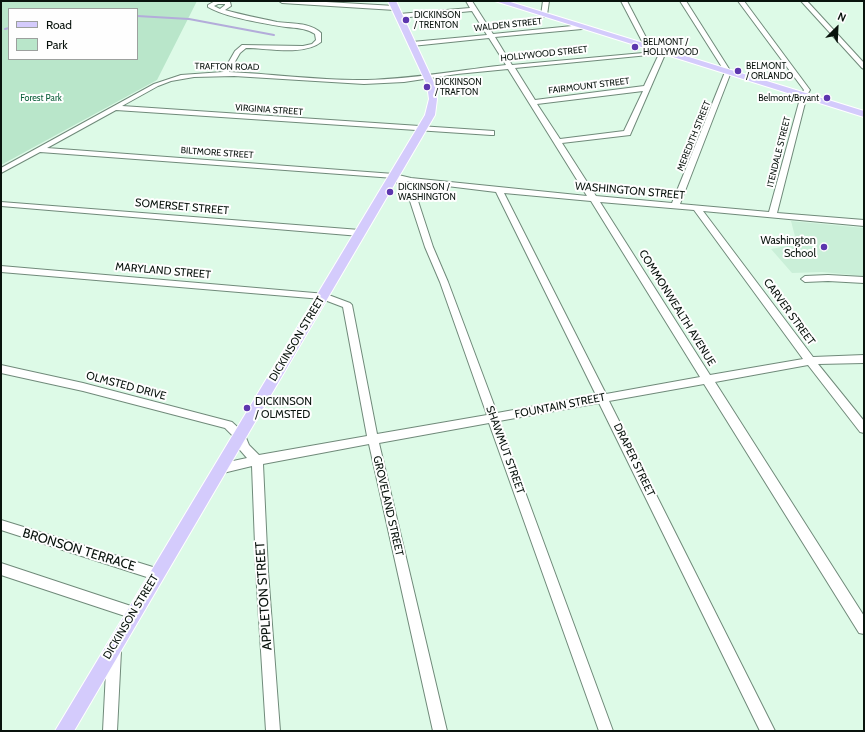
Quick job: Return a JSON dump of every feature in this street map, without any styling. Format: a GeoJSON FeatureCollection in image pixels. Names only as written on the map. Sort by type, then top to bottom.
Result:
{"type":"FeatureCollection","features":[{"type":"Feature","properties":{"kind":"main road"},"geometry":{"type":"LineString","coordinates":[[499,1],[864,114]]}},
{"type":"Feature","properties":{"kind":"main road","name":"DICKINSON STREET"},"geometry":{"type":"LineString","coordinates":[[64,731],[430,114],[433,99],[432,90],[396,8]]}},
{"type":"Feature","properties":{"kind":"street"},"geometry":{"type":"LineString","coordinates":[[282,1],[396,8],[472,5]]}},
{"type":"Feature","properties":{"kind":"street"},"geometry":{"type":"LineString","coordinates":[[544,15],[546,1]]}},
{"type":"Feature","properties":{"kind":"street"},"geometry":{"type":"LineString","coordinates":[[624,1],[648,47]]}},
{"type":"Feature","properties":{"kind":"street"},"geometry":{"type":"LineString","coordinates":[[683,1],[728,72]]}},
{"type":"Feature","properties":{"kind":"street"},"geometry":{"type":"LineString","coordinates":[[741,1],[804,84],[807,90],[804,95]]}},
{"type":"Feature","properties":{"kind":"street"},"geometry":{"type":"LineString","coordinates":[[804,1],[864,67]]}},
{"type":"Feature","properties":{"kind":"street","name":"COMMONWEALTH AVENUE"},"geometry":{"type":"LineString","coordinates":[[472,5],[559,141],[706,379],[864,628]]}},
{"type":"Feature","properties":{"kind":"street"},"geometry":{"type":"LineString","coordinates":[[221,11],[317,31],[320,37],[315,44],[300,48],[244,46],[237,52],[225,74]]}},
{"type":"Feature","properties":{"kind":"street","name":"WALDEN STREET"},"geometry":{"type":"LineString","coordinates":[[412,44],[582,27]]}},
{"type":"Feature","properties":{"kind":"street"},"geometry":{"type":"LineString","coordinates":[[559,141],[627,133],[663,52]]}},
{"type":"Feature","properties":{"kind":"street","name":"HOLLYWOOD STREET"},"geometry":{"type":"LineString","coordinates":[[427,77],[457,72],[663,52]]}},
{"type":"Feature","properties":{"kind":"street","name":"MEREDITH STREET"},"geometry":{"type":"LineString","coordinates":[[675,206],[728,72]]}},
{"type":"Feature","properties":{"kind":"street","name":"TRAFTON ROAD"},"geometry":{"type":"LineString","coordinates":[[1,171],[149,88],[169,79],[194,74],[225,74],[361,82],[427,77]]}},
{"type":"Feature","properties":{"kind":"street","name":"FAIRMOUNT STREET"},"geometry":{"type":"LineString","coordinates":[[534,102],[647,88]]}},
{"type":"Feature","properties":{"kind":"street","name":"ITENDALE STREET"},"geometry":{"type":"LineString","coordinates":[[773,214],[804,95]]}},
{"type":"Feature","properties":{"kind":"street","name":"VIRGINIA STREET"},"geometry":{"type":"LineString","coordinates":[[114,108],[490,133]]}},
{"type":"Feature","properties":{"kind":"street","name":"BILTMORE STREET"},"geometry":{"type":"LineString","coordinates":[[38,150],[394,176]]}},
{"type":"Feature","properties":{"kind":"street","name":"WASHINGTON STREET"},"geometry":{"type":"LineString","coordinates":[[394,176],[411,180],[499,190],[864,223]]}},
{"type":"Feature","properties":{"kind":"street","name":"SHAWMUT STREET"},"geometry":{"type":"LineString","coordinates":[[394,176],[407,185],[414,200],[429,247],[444,282],[606,731]]}},
{"type":"Feature","properties":{"kind":"street","name":"DRAPER STREET"},"geometry":{"type":"LineString","coordinates":[[499,190],[768,731]]}},
{"type":"Feature","properties":{"kind":"street","name":"SOMERSET STREET"},"geometry":{"type":"LineString","coordinates":[[1,204],[360,233]]}},
{"type":"Feature","properties":{"kind":"street","name":"CARVER STREET"},"geometry":{"type":"LineString","coordinates":[[697,208],[810,361],[864,429]]}},
{"type":"Feature","properties":{"kind":"street","name":"MARYLAND STREET"},"geometry":{"type":"LineString","coordinates":[[1,269],[323,296]]}},
{"type":"Feature","properties":{"kind":"street"},"geometry":{"type":"LineString","coordinates":[[805,279],[828,278],[864,280]]}},
{"type":"Feature","properties":{"kind":"street","name":"GROVELAND STREET"},"geometry":{"type":"LineString","coordinates":[[323,296],[347,305],[373,440],[440,731]]}},
{"type":"Feature","properties":{"kind":"street","name":"FOUNTAIN STREET"},"geometry":{"type":"LineString","coordinates":[[219,469],[257,460],[493,419],[810,361],[864,358]]}},
{"type":"Feature","properties":{"kind":"street","name":"OLMSTED DRIVE"},"geometry":{"type":"LineString","coordinates":[[1,369],[83,387],[228,426],[240,436]]}},
{"type":"Feature","properties":{"kind":"street"},"geometry":{"type":"LineString","coordinates":[[240,436],[244,447],[257,460]]}},
{"type":"Feature","properties":{"kind":"street","name":"APPLETON STREET"},"geometry":{"type":"LineString","coordinates":[[257,460],[262,571],[273,731]]}},
{"type":"Feature","properties":{"kind":"street","name":"BRONSON TERRACE"},"geometry":{"type":"LineString","coordinates":[[1,525],[156,574]]}},
{"type":"Feature","properties":{"kind":"street"},"geometry":{"type":"LineString","coordinates":[[1,569],[134,613]]}},
{"type":"Feature","properties":{"kind":"street"},"geometry":{"type":"LineString","coordinates":[[110,731],[114,645]]}},
{"type":"Feature","properties":{"kind":"shaded area","name":"Washington School"},"geometry":{"type":"Polygon","coordinates":[[[791,221],[864,228],[864,276],[822,272],[792,273],[771,249],[797,244],[791,221]]]}},
{"type":"Feature","properties":{"kind":"green space","name":"Forest Park"},"geometry":{"type":"Polygon","coordinates":[[[1,1],[197,1],[157,80],[1,165],[1,1]]]}},
{"type":"Feature","properties":{"kind":"waterway"},"geometry":{"type":"LineString","coordinates":[[138,16],[189,19],[274,35]]}},
{"type":"Feature","properties":{"kind":"place","name":"DICKINSON / TRENTON"},"geometry":{"type":"Point","coordinates":[406,20]}},
{"type":"Feature","properties":{"kind":"place","name":"BELMONT / HOLLYWOOD"},"geometry":{"type":"Point","coordinates":[635,47]}},
{"type":"Feature","properties":{"kind":"place","name":"BELMONT / ORLANDO"},"geometry":{"type":"Point","coordinates":[738,71]}},
{"type":"Feature","properties":{"kind":"place","name":"DICKINSON / TRAFTON"},"geometry":{"type":"Point","coordinates":[427,87]}},
{"type":"Feature","properties":{"kind":"place","name":"Belmont/Bryant"},"geometry":{"type":"Point","coordinates":[827,98]}},
{"type":"Feature","properties":{"kind":"place","name":"DICKINSON / WASHINGTON"},"geometry":{"type":"Point","coordinates":[390,192]}},
{"type":"Feature","properties":{"kind":"place","name":"Washington School"},"geometry":{"type":"Point","coordinates":[824,247]}},
{"type":"Feature","properties":{"kind":"place","name":"DICKINSON / OLMSTED"},"geometry":{"type":"Point","coordinates":[247,408]}}]}
